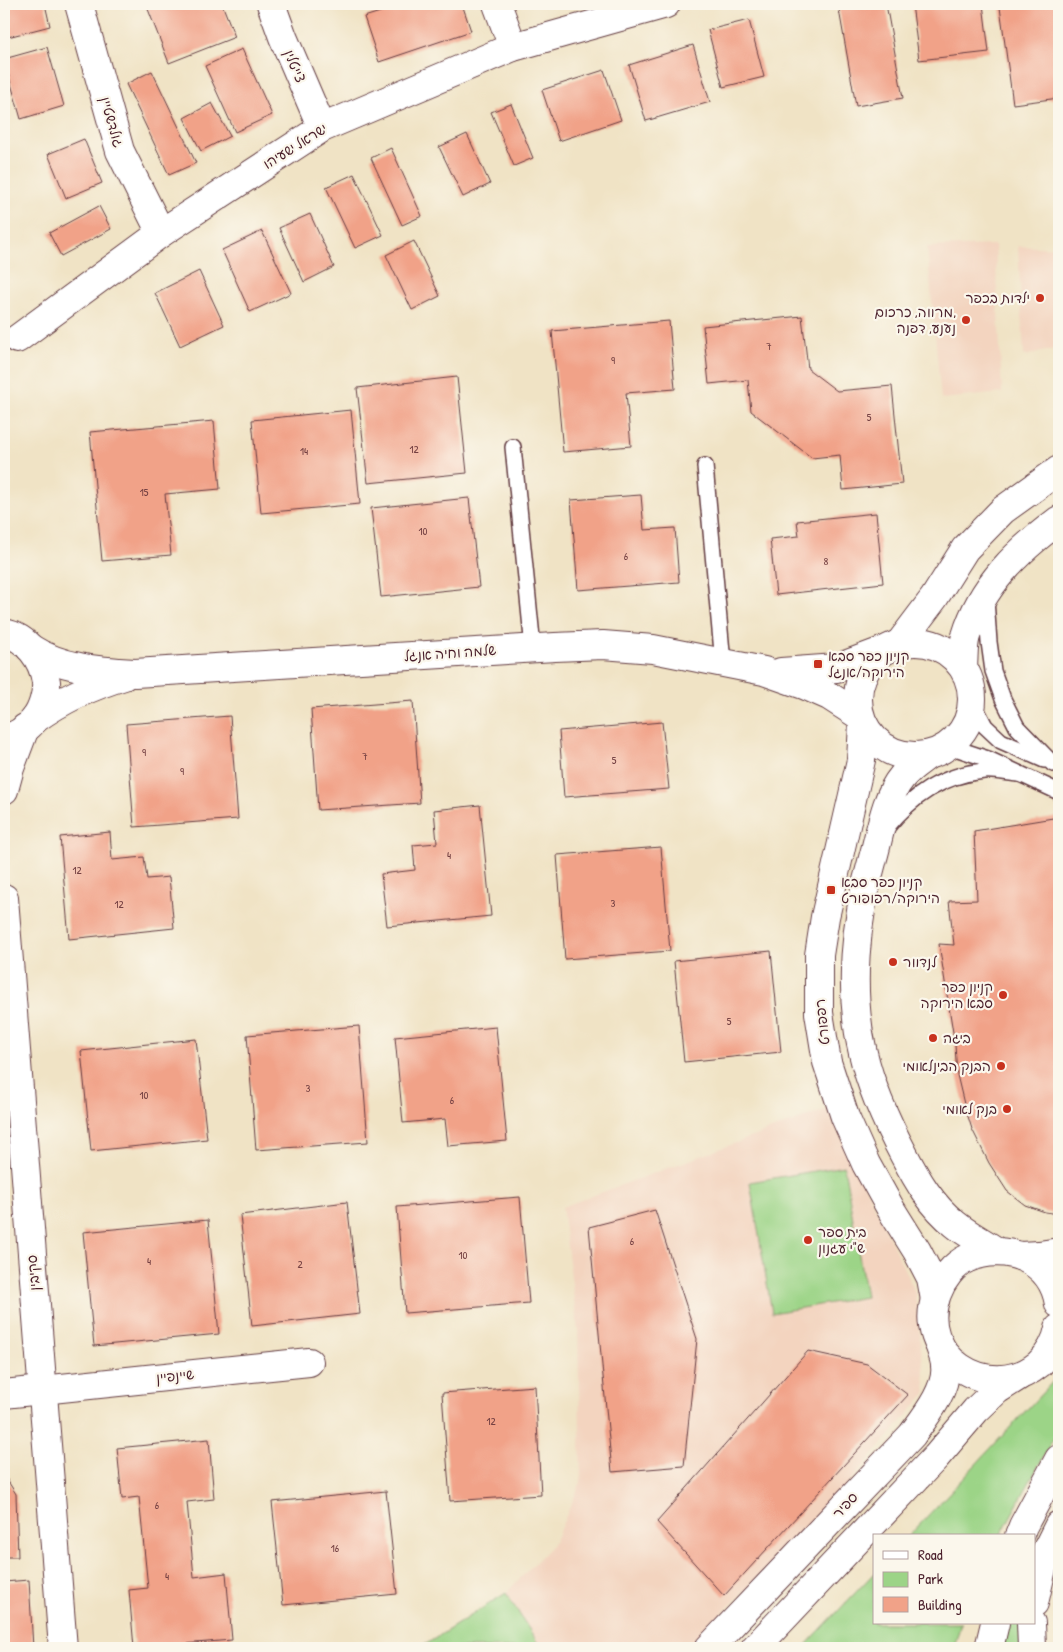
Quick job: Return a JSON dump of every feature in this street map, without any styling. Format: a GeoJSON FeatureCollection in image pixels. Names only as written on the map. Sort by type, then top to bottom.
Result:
{"type":"FeatureCollection","features":[{"type":"Feature","properties":{"kind":"main road","name":"גולדשטיין"},"geometry":{"type":"LineString","coordinates":[[79,4],[120,151],[160,233]]}},
{"type":"Feature","properties":{"kind":"main road","name":"צייטלין"},"geometry":{"type":"LineString","coordinates":[[271,4],[322,128]]}},
{"type":"Feature","properties":{"kind":"main road"},"geometry":{"type":"LineString","coordinates":[[498,4],[513,47]]}},
{"type":"Feature","properties":{"kind":"main road","name":"ישראל ישעיהו"},"geometry":{"type":"LineString","coordinates":[[17,339],[160,233],[322,128],[513,47],[666,4]]}},
{"type":"Feature","properties":{"kind":"main road"},"geometry":{"type":"LineString","coordinates":[[938,751],[912,757],[897,754],[883,747],[871,736],[862,720],[857,698],[860,680],[869,664],[891,647],[934,598],[965,549],[1003,510],[1059,470]]}},
{"type":"Feature","properties":{"kind":"main road"},"geometry":{"type":"LineString","coordinates":[[963,666],[965,637],[976,611],[998,574],[1030,541],[1059,520]]}},
{"type":"Feature","properties":{"kind":"main road","name":"שלמה וחיה אנגל"},"geometry":{"type":"LineString","coordinates":[[4,633],[24,642],[44,658],[101,671],[135,673],[533,648],[603,645],[653,650],[764,672],[804,685],[820,692],[862,720]]}},
{"type":"Feature","properties":{"kind":"main road"},"geometry":{"type":"LineString","coordinates":[[891,647],[918,641],[935,645],[951,653],[963,666],[971,684],[973,704],[969,720],[961,735],[901,778],[888,802],[864,895],[856,955],[856,1010],[863,1053],[879,1104],[922,1189],[954,1224],[1008,1253],[1037,1265],[1050,1279],[1058,1296],[1059,1304]]}},
{"type":"Feature","properties":{"kind":"main road","name":"שלמה וחיה אנגל"},"geometry":{"type":"LineString","coordinates":[[764,672],[798,672],[837,668],[891,647]]}},
{"type":"Feature","properties":{"kind":"main road"},"geometry":{"type":"LineString","coordinates":[[4,790],[21,729],[44,702],[46,683],[37,656],[30,648]]}},
{"type":"Feature","properties":{"kind":"main road","name":"שלמה וחיה אנגל"},"geometry":{"type":"LineString","coordinates":[[21,729],[54,706],[97,684],[135,673]]}},
{"type":"Feature","properties":{"kind":"main road","name":"רפפורט"},"geometry":{"type":"LineString","coordinates":[[862,720],[861,760],[825,917],[819,954],[819,1013],[827,1062],[845,1117],[866,1164],[931,1278],[935,1300]]}},
{"type":"Feature","properties":{"kind":"main road","name":"סקיבין"},"geometry":{"type":"LineString","coordinates":[[4,898],[63,1648]]}},
{"type":"Feature","properties":{"kind":"main road"},"geometry":{"type":"LineString","coordinates":[[935,1300],[941,1284],[951,1270],[964,1260],[980,1253],[1039,1255],[1059,1252]]}},
{"type":"Feature","properties":{"kind":"main road","name":"ספיר"},"geometry":{"type":"LineString","coordinates":[[709,1648],[912,1435],[930,1411],[942,1386],[946,1367],[934,1329],[933,1314],[935,1300]]}},
{"type":"Feature","properties":{"kind":"main road"},"geometry":{"type":"LineString","coordinates":[[755,1648],[936,1457],[976,1410],[997,1390],[1044,1360],[1053,1348],[1059,1331]]}},
{"type":"Feature","properties":{"kind":"main road"},"geometry":{"type":"LineString","coordinates":[[939,1344],[950,1359],[964,1371],[982,1378],[1000,1380],[1019,1376]]}},
{"type":"Feature","properties":{"kind":"main road","name":"שיינפיין"},"geometry":{"type":"LineString","coordinates":[[4,1394],[308,1362]]}},
{"type":"Feature","properties":{"kind":"main road"},"geometry":{"type":"LineString","coordinates":[[1021,1534],[1023,1526],[1059,1459]]}},
{"type":"Feature","properties":{"kind":"main road"},"geometry":{"type":"LineString","coordinates":[[1036,1594],[1046,1551],[1059,1525]]}},
{"type":"Feature","properties":{"kind":"main road"},"geometry":{"type":"LineString","coordinates":[[989,1648],[995,1624]]}},
{"type":"Feature","properties":{"kind":"main road"},"geometry":{"type":"LineString","coordinates":[[1031,1624],[1032,1648]]}},
{"type":"Feature","properties":{"kind":"lane"},"geometry":{"type":"LineString","coordinates":[[513,447],[533,648]]}},
{"type":"Feature","properties":{"kind":"lane"},"geometry":{"type":"LineString","coordinates":[[705,466],[723,663]]}},
{"type":"Feature","properties":{"kind":"lane"},"geometry":{"type":"LineString","coordinates":[[985,595],[989,642],[994,671],[1003,699],[1017,726],[1056,766]]}},
{"type":"Feature","properties":{"kind":"lane"},"geometry":{"type":"LineString","coordinates":[[973,704],[986,726],[1001,740],[1056,766]]}},
{"type":"Feature","properties":{"kind":"lane"},"geometry":{"type":"LineString","coordinates":[[938,751],[988,760],[1059,792]]}},
{"type":"Feature","properties":{"kind":"lane"},"geometry":{"type":"LineString","coordinates":[[879,836],[916,797],[935,784],[985,771],[1019,774]]}},
{"type":"Feature","properties":{"kind":"shaded area","name":"מרווה, כרכום, נענע, דפנה"},"geometry":{"type":"Polygon","coordinates":[[[995,245],[1002,393],[941,399],[927,247],[995,245]]]}},
{"type":"Feature","properties":{"kind":"shaded area","name":"ילדות בכפר"},"geometry":{"type":"Polygon","coordinates":[[[1018,246],[1059,248],[1059,348],[1024,356],[1018,246]]]}},
{"type":"Feature","properties":{"kind":"shaded area","name":"בית ספר ש\"י עגנון"},"geometry":{"type":"Polygon","coordinates":[[[828,1109],[915,1292],[926,1393],[814,1524],[686,1648],[420,1648],[506,1593],[554,1543],[581,1482],[578,1331],[562,1207],[828,1109]]]}},
{"type":"Feature","properties":{"kind":"green space","name":"בית ספר ש\"י עגנון"},"geometry":{"type":"Polygon","coordinates":[[[844,1166],[866,1297],[772,1313],[750,1182],[844,1166]]]}},
{"type":"Feature","properties":{"kind":"green space"},"geometry":{"type":"Polygon","coordinates":[[[1059,1375],[1059,1433],[1052,1441],[1001,1534],[911,1534],[1059,1375]]]}},
{"type":"Feature","properties":{"kind":"green space"},"geometry":{"type":"Polygon","coordinates":[[[873,1574],[873,1624],[961,1624],[954,1648],[803,1648],[873,1574]]]}},
{"type":"Feature","properties":{"kind":"green space"},"geometry":{"type":"Polygon","coordinates":[[[506,1593],[541,1648],[420,1648],[506,1593]]]}},
{"type":"Feature","properties":{"kind":"green space"},"geometry":{"type":"Polygon","coordinates":[[[1002,1624],[1021,1624],[1021,1648],[997,1648],[1002,1624]]]}},
{"type":"Feature","properties":{"kind":"building"},"geometry":{"type":"Polygon","coordinates":[[[4,4],[45,4],[50,26],[4,38],[4,4]]]}},
{"type":"Feature","properties":{"kind":"building"},"geometry":{"type":"Polygon","coordinates":[[[146,4],[222,4],[235,37],[169,63],[146,4]]]}},
{"type":"Feature","properties":{"kind":"building"},"geometry":{"type":"Polygon","coordinates":[[[406,4],[462,4],[471,31],[379,62],[364,17],[406,4]]]}},
{"type":"Feature","properties":{"kind":"building"},"geometry":{"type":"Polygon","coordinates":[[[838,4],[886,4],[903,98],[856,106],[838,4]]]}},
{"type":"Feature","properties":{"kind":"building"},"geometry":{"type":"Polygon","coordinates":[[[912,4],[983,4],[989,52],[919,60],[912,4]]]}},
{"type":"Feature","properties":{"kind":"building"},"geometry":{"type":"Polygon","coordinates":[[[1023,4],[1059,4],[1059,98],[1013,104],[1000,7],[1023,4]]]}},
{"type":"Feature","properties":{"kind":"building"},"geometry":{"type":"Polygon","coordinates":[[[749,20],[764,77],[723,87],[708,30],[749,20]]]}},
{"type":"Feature","properties":{"kind":"building"},"geometry":{"type":"Polygon","coordinates":[[[693,45],[710,102],[646,121],[629,65],[693,45]]]}},
{"type":"Feature","properties":{"kind":"building"},"geometry":{"type":"Polygon","coordinates":[[[47,47],[64,106],[21,119],[4,59],[47,47]]]}},
{"type":"Feature","properties":{"kind":"building"},"geometry":{"type":"Polygon","coordinates":[[[242,49],[272,115],[235,132],[205,66],[242,49]]]}},
{"type":"Feature","properties":{"kind":"building"},"geometry":{"type":"Polygon","coordinates":[[[604,70],[621,120],[559,141],[542,90],[604,70]]]}},
{"type":"Feature","properties":{"kind":"building"},"geometry":{"type":"Polygon","coordinates":[[[152,71],[196,163],[169,175],[126,84],[152,71]]]}},
{"type":"Feature","properties":{"kind":"building"},"geometry":{"type":"Polygon","coordinates":[[[212,103],[230,136],[201,151],[184,118],[212,103]]]}},
{"type":"Feature","properties":{"kind":"building"},"geometry":{"type":"Polygon","coordinates":[[[511,104],[533,158],[514,166],[491,112],[511,104]]]}},
{"type":"Feature","properties":{"kind":"building"},"geometry":{"type":"Polygon","coordinates":[[[467,134],[490,184],[463,197],[439,147],[467,134]]]}},
{"type":"Feature","properties":{"kind":"building"},"geometry":{"type":"Polygon","coordinates":[[[84,139],[102,183],[66,198],[48,154],[84,139]]]}},
{"type":"Feature","properties":{"kind":"building"},"geometry":{"type":"Polygon","coordinates":[[[391,148],[422,216],[402,225],[371,158],[391,148]]]}},
{"type":"Feature","properties":{"kind":"building"},"geometry":{"type":"Polygon","coordinates":[[[354,174],[383,235],[355,248],[326,187],[354,174]]]}},
{"type":"Feature","properties":{"kind":"building"},"geometry":{"type":"Polygon","coordinates":[[[99,206],[111,229],[61,256],[49,233],[99,206]]]}},
{"type":"Feature","properties":{"kind":"building"},"geometry":{"type":"Polygon","coordinates":[[[310,214],[334,267],[304,282],[279,228],[310,214]]]}},
{"type":"Feature","properties":{"kind":"building"},"geometry":{"type":"Polygon","coordinates":[[[262,231],[291,293],[250,312],[222,250],[262,231]]]}},
{"type":"Feature","properties":{"kind":"building"},"geometry":{"type":"Polygon","coordinates":[[[414,241],[440,296],[412,310],[386,255],[414,241]]]}},
{"type":"Feature","properties":{"kind":"building"},"geometry":{"type":"Polygon","coordinates":[[[199,271],[224,325],[180,346],[155,293],[199,271]]]}},
{"type":"Feature","properties":{"kind":"building"},"geometry":{"type":"Polygon","coordinates":[[[802,316],[808,369],[837,391],[892,386],[902,484],[843,490],[840,455],[812,458],[751,411],[748,380],[709,384],[703,326],[802,316]]]}},
{"type":"Feature","properties":{"kind":"building"},"geometry":{"type":"Polygon","coordinates":[[[669,321],[675,389],[626,393],[631,446],[563,452],[552,331],[669,321]]]}},
{"type":"Feature","properties":{"kind":"building"},"geometry":{"type":"Polygon","coordinates":[[[457,377],[467,473],[368,483],[357,388],[457,377]]]}},
{"type":"Feature","properties":{"kind":"building"},"geometry":{"type":"Polygon","coordinates":[[[351,410],[360,504],[261,513],[252,420],[351,410]]]}},
{"type":"Feature","properties":{"kind":"building"},"geometry":{"type":"Polygon","coordinates":[[[214,421],[220,489],[165,494],[171,555],[102,561],[90,432],[214,421]]]}},
{"type":"Feature","properties":{"kind":"building"},"geometry":{"type":"Polygon","coordinates":[[[641,495],[644,530],[675,528],[679,582],[578,590],[571,500],[641,495]]]}},
{"type":"Feature","properties":{"kind":"building"},"geometry":{"type":"Polygon","coordinates":[[[469,498],[479,587],[381,597],[371,508],[469,498]]]}},
{"type":"Feature","properties":{"kind":"building"},"geometry":{"type":"Polygon","coordinates":[[[876,513],[883,583],[776,595],[770,539],[799,536],[797,521],[876,513]]]}},
{"type":"Feature","properties":{"kind":"building"},"geometry":{"type":"Polygon","coordinates":[[[413,701],[420,803],[318,810],[311,709],[413,701]]]}},
{"type":"Feature","properties":{"kind":"building"},"geometry":{"type":"Polygon","coordinates":[[[230,716],[238,819],[134,827],[126,724],[230,716]]]}},
{"type":"Feature","properties":{"kind":"building"},"geometry":{"type":"Polygon","coordinates":[[[662,722],[669,789],[564,797],[559,731],[662,722]]]}},
{"type":"Feature","properties":{"kind":"building"},"geometry":{"type":"Polygon","coordinates":[[[480,805],[491,916],[387,926],[381,874],[415,870],[413,845],[437,843],[434,810],[480,805]]]}},
{"type":"Feature","properties":{"kind":"building","name":"קניון כפר סבא הירוקה"},"geometry":{"type":"Polygon","coordinates":[[[1059,817],[1059,1214],[1045,1212],[1025,1205],[1007,1191],[989,1163],[972,1129],[957,1075],[955,1045],[939,944],[954,945],[949,901],[977,900],[974,831],[1059,817]]]}},
{"type":"Feature","properties":{"kind":"building"},"geometry":{"type":"Polygon","coordinates":[[[110,832],[112,860],[144,857],[147,879],[169,877],[174,928],[69,939],[60,837],[110,832]]]}},
{"type":"Feature","properties":{"kind":"building"},"geometry":{"type":"Polygon","coordinates":[[[661,847],[670,951],[565,959],[557,855],[661,847]]]}},
{"type":"Feature","properties":{"kind":"building"},"geometry":{"type":"Polygon","coordinates":[[[771,951],[781,1052],[684,1062],[674,961],[771,951]]]}},
{"type":"Feature","properties":{"kind":"building"},"geometry":{"type":"Polygon","coordinates":[[[359,1026],[368,1142],[256,1150],[247,1035],[359,1026]]]}},
{"type":"Feature","properties":{"kind":"building"},"geometry":{"type":"Polygon","coordinates":[[[496,1027],[507,1141],[448,1146],[445,1119],[403,1123],[395,1037],[496,1027]]]}},
{"type":"Feature","properties":{"kind":"building"},"geometry":{"type":"Polygon","coordinates":[[[196,1039],[207,1139],[91,1151],[81,1051],[196,1039]]]}},
{"type":"Feature","properties":{"kind":"building"},"geometry":{"type":"Polygon","coordinates":[[[520,1197],[529,1303],[405,1313],[397,1207],[520,1197]]]}},
{"type":"Feature","properties":{"kind":"building"},"geometry":{"type":"Polygon","coordinates":[[[347,1202],[360,1314],[252,1326],[240,1215],[347,1202]]]}},
{"type":"Feature","properties":{"kind":"building"},"geometry":{"type":"Polygon","coordinates":[[[655,1210],[697,1339],[684,1466],[612,1472],[589,1227],[655,1210]]]}},
{"type":"Feature","properties":{"kind":"building"},"geometry":{"type":"Polygon","coordinates":[[[208,1220],[219,1334],[94,1346],[83,1232],[208,1220]]]}},
{"type":"Feature","properties":{"kind":"building"},"geometry":{"type":"Polygon","coordinates":[[[808,1351],[867,1364],[908,1395],[724,1596],[657,1522],[808,1351]]]}},
{"type":"Feature","properties":{"kind":"building"},"geometry":{"type":"Polygon","coordinates":[[[535,1386],[541,1495],[450,1501],[442,1393],[535,1386]]]}},
{"type":"Feature","properties":{"kind":"building"},"geometry":{"type":"Polygon","coordinates":[[[209,1439],[214,1499],[187,1502],[194,1577],[226,1573],[232,1640],[134,1648],[129,1590],[148,1588],[139,1497],[122,1499],[117,1448],[209,1439]]]}},
{"type":"Feature","properties":{"kind":"building"},"geometry":{"type":"Polygon","coordinates":[[[4,1475],[16,1494],[18,1557],[4,1557],[4,1475]]]}},
{"type":"Feature","properties":{"kind":"building"},"geometry":{"type":"Polygon","coordinates":[[[386,1491],[397,1594],[283,1605],[272,1502],[386,1491]]]}},
{"type":"Feature","properties":{"kind":"building"},"geometry":{"type":"Polygon","coordinates":[[[29,1580],[33,1648],[4,1648],[4,1582],[29,1580]]]}},
{"type":"Feature","properties":{"kind":"place","name":"ילדות בכפר"},"geometry":{"type":"Point","coordinates":[1040,298]}},
{"type":"Feature","properties":{"kind":"place","name":"מרווה, כרכום, נענע, דפנה"},"geometry":{"type":"Point","coordinates":[966,320]}},
{"type":"Feature","properties":{"kind":"place","name":"קניון כפר סבא הירוקה/אנגל"},"geometry":{"type":"Point","coordinates":[818,664]}},
{"type":"Feature","properties":{"kind":"place","name":"קניון כפר סבא הירוקה/רפופורט"},"geometry":{"type":"Point","coordinates":[831,890]}},
{"type":"Feature","properties":{"kind":"place","name":"לנדוור"},"geometry":{"type":"Point","coordinates":[893,962]}},
{"type":"Feature","properties":{"kind":"place","name":"קניון כפר סבא הירוקה"},"geometry":{"type":"Point","coordinates":[1003,995]}},
{"type":"Feature","properties":{"kind":"place","name":"ביגה"},"geometry":{"type":"Point","coordinates":[933,1038]}},
{"type":"Feature","properties":{"kind":"place","name":"הבנק הבינלאומי"},"geometry":{"type":"Point","coordinates":[1001,1066]}},
{"type":"Feature","properties":{"kind":"place","name":"בנק לאומי"},"geometry":{"type":"Point","coordinates":[1007,1109]}},
{"type":"Feature","properties":{"kind":"place","name":"בית ספר ש\"י עגנון"},"geometry":{"type":"Point","coordinates":[808,1240]}}]}
